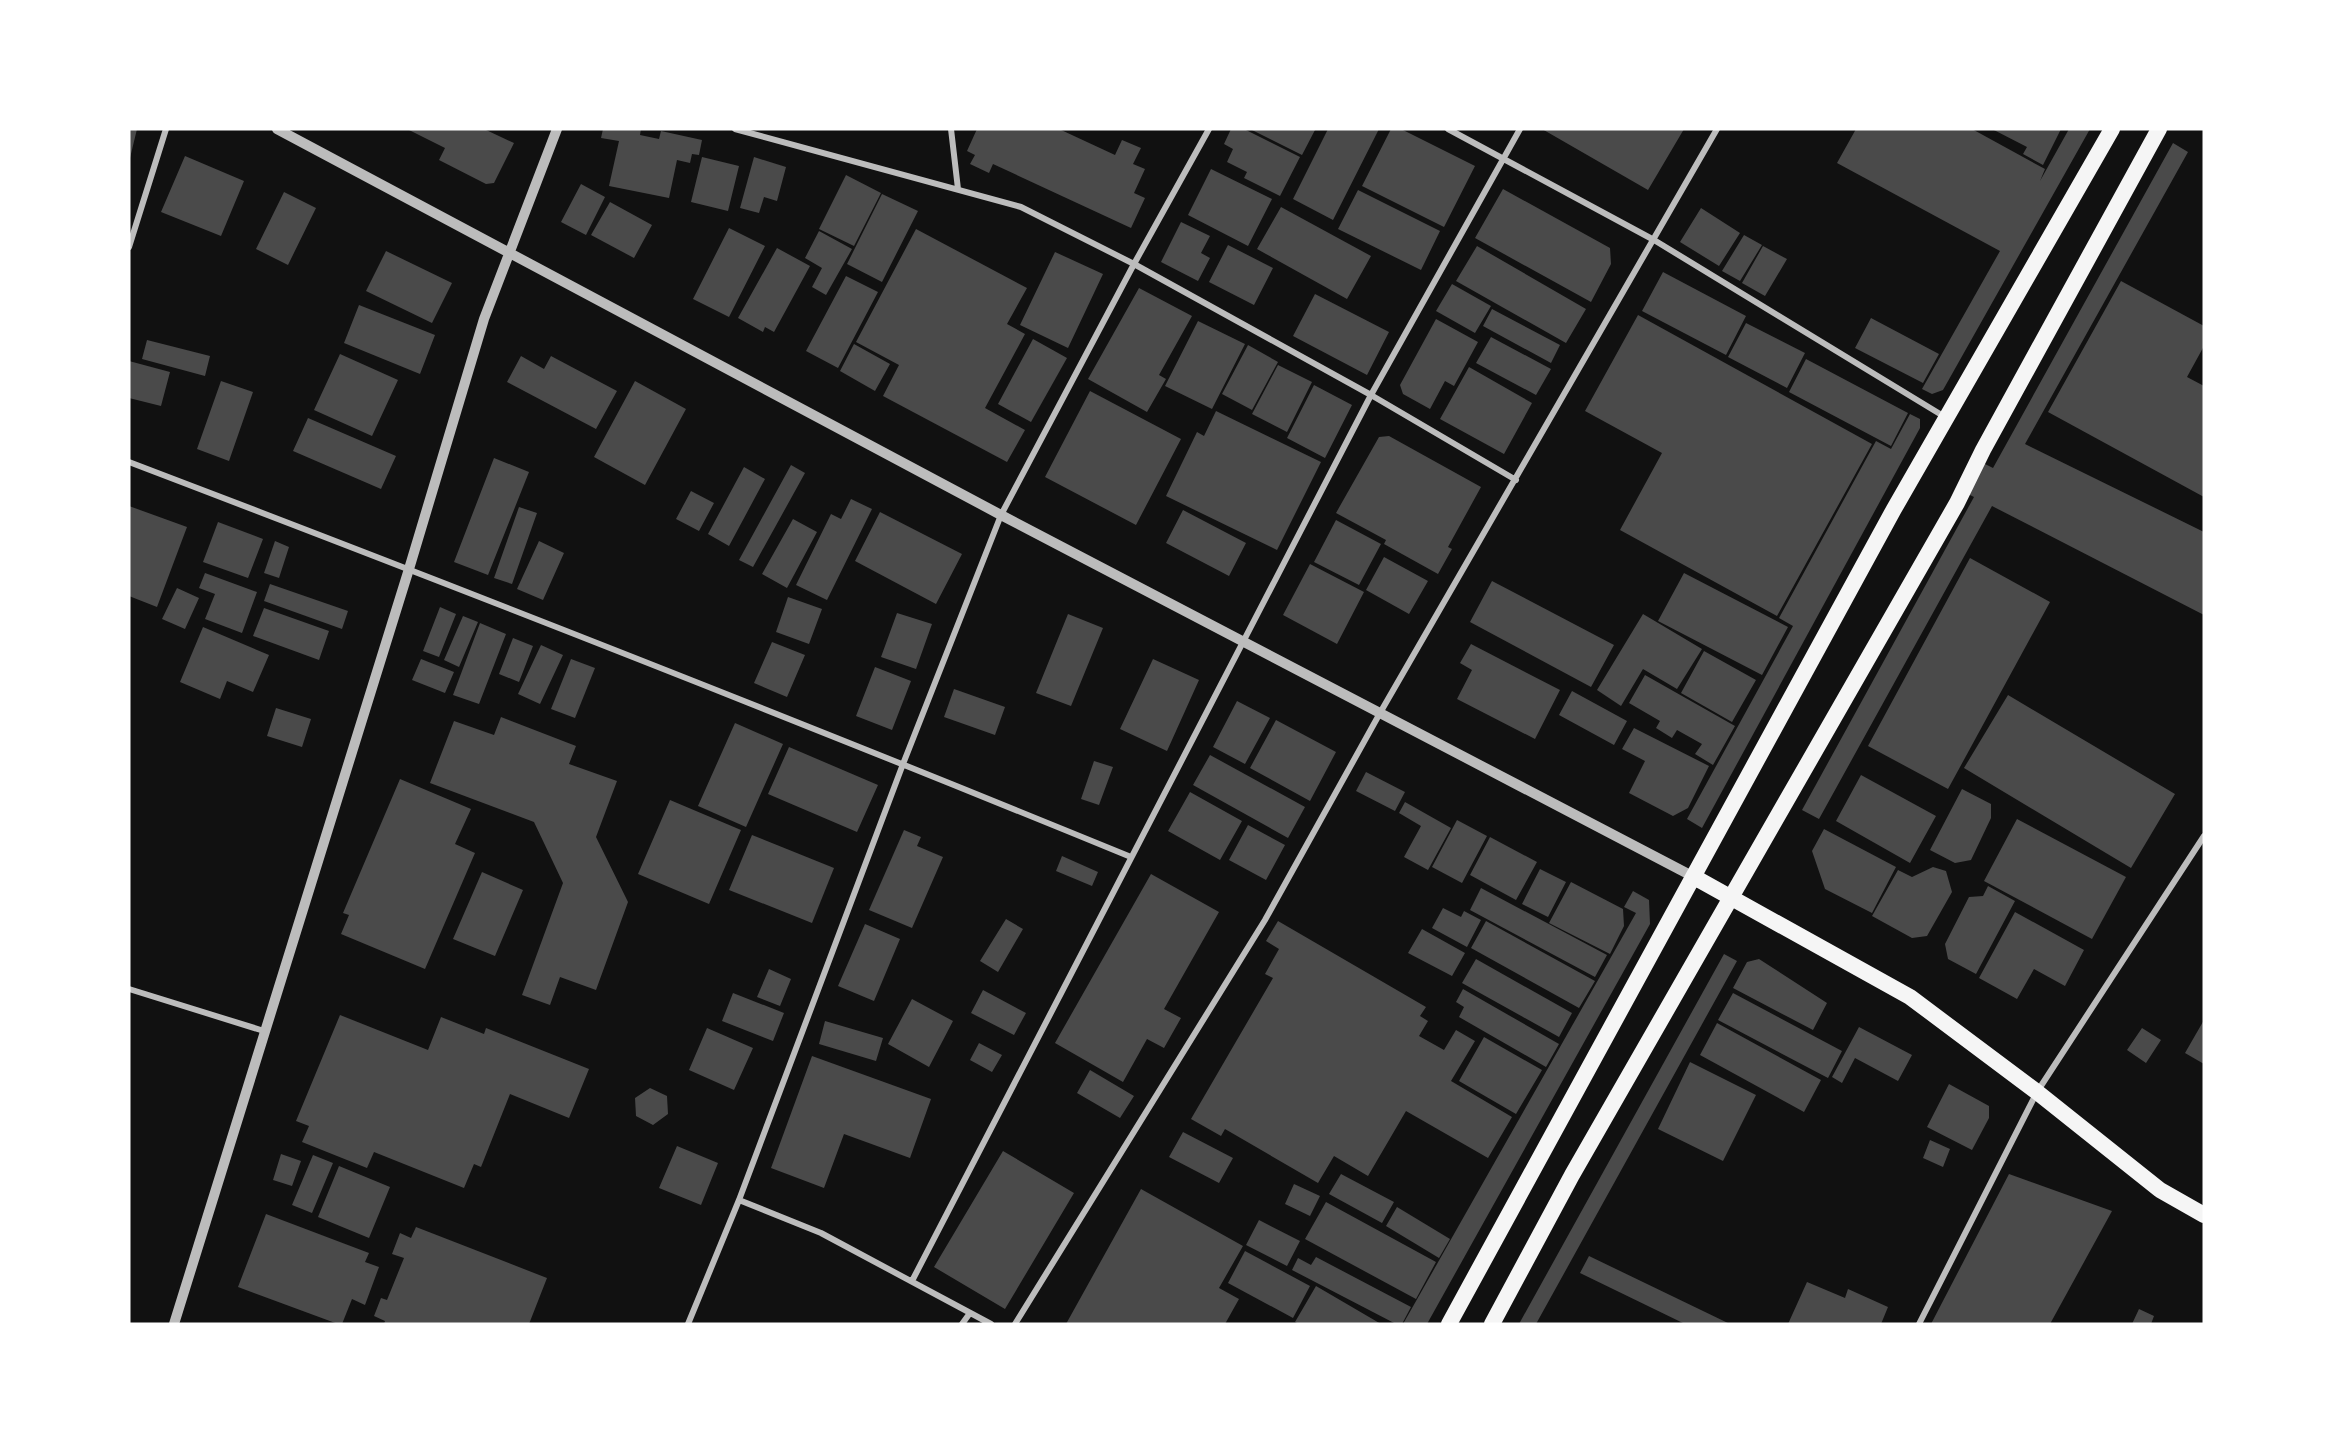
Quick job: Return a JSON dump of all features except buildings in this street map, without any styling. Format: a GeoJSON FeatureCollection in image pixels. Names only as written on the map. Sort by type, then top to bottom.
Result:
{"type":"FeatureCollection","features":[{"type":"Feature","properties":{"kind":"highway"},"geometry":{"type":"LineString","coordinates":[[1449,1324],[1894,509],[2112,129]]}},
{"type":"Feature","properties":{"kind":"highway"},"geometry":{"type":"LineString","coordinates":[[1492,1324],[1572,1175],[1957,503],[1983,450],[2159,129]]}},
{"type":"Feature","properties":{"kind":"highway"},"geometry":{"type":"LineString","coordinates":[[1694,878],[1910,998],[2037,1092],[2160,1190],[2204,1215]]}},
{"type":"Feature","properties":{"kind":"street"},"geometry":{"type":"LineString","coordinates":[[129,247],[166,129]]}},
{"type":"Feature","properties":{"kind":"street"},"geometry":{"type":"LineString","coordinates":[[277,129],[1001,515],[1694,878]]}},
{"type":"Feature","properties":{"kind":"street"},"geometry":{"type":"LineString","coordinates":[[174,1324],[484,320],[557,129]]}},
{"type":"Feature","properties":{"kind":"street"},"geometry":{"type":"LineString","coordinates":[[735,129],[1021,207],[1134,264],[1371,395],[1516,480]]}},
{"type":"Feature","properties":{"kind":"street"},"geometry":{"type":"LineString","coordinates":[[951,129],[958,189]]}},
{"type":"Feature","properties":{"kind":"street"},"geometry":{"type":"LineString","coordinates":[[688,1324],[739,1200],[903,764],[1001,515],[1134,264],[1209,129]]}},
{"type":"Feature","properties":{"kind":"street"},"geometry":{"type":"LineString","coordinates":[[1448,129],[1654,240],[1946,418]]}},
{"type":"Feature","properties":{"kind":"street"},"geometry":{"type":"LineString","coordinates":[[912,1281],[1371,395],[1520,129]]}},
{"type":"Feature","properties":{"kind":"street"},"geometry":{"type":"LineString","coordinates":[[1015,1324],[1265,920],[1380,713],[1717,129]]}},
{"type":"Feature","properties":{"kind":"street"},"geometry":{"type":"LineString","coordinates":[[129,462],[409,569],[903,764],[1131,857]]}},
{"type":"Feature","properties":{"kind":"street"},"geometry":{"type":"LineString","coordinates":[[1919,1324],[2037,1092],[2204,836]]}},
{"type":"Feature","properties":{"kind":"street"},"geometry":{"type":"LineString","coordinates":[[129,989],[264,1031]]}},
{"type":"Feature","properties":{"kind":"street"},"geometry":{"type":"LineString","coordinates":[[739,1200],[821,1233],[991,1324]]}},
{"type":"Feature","properties":{"kind":"street"},"geometry":{"type":"LineString","coordinates":[[962,1324],[970,1313]]}}]}
